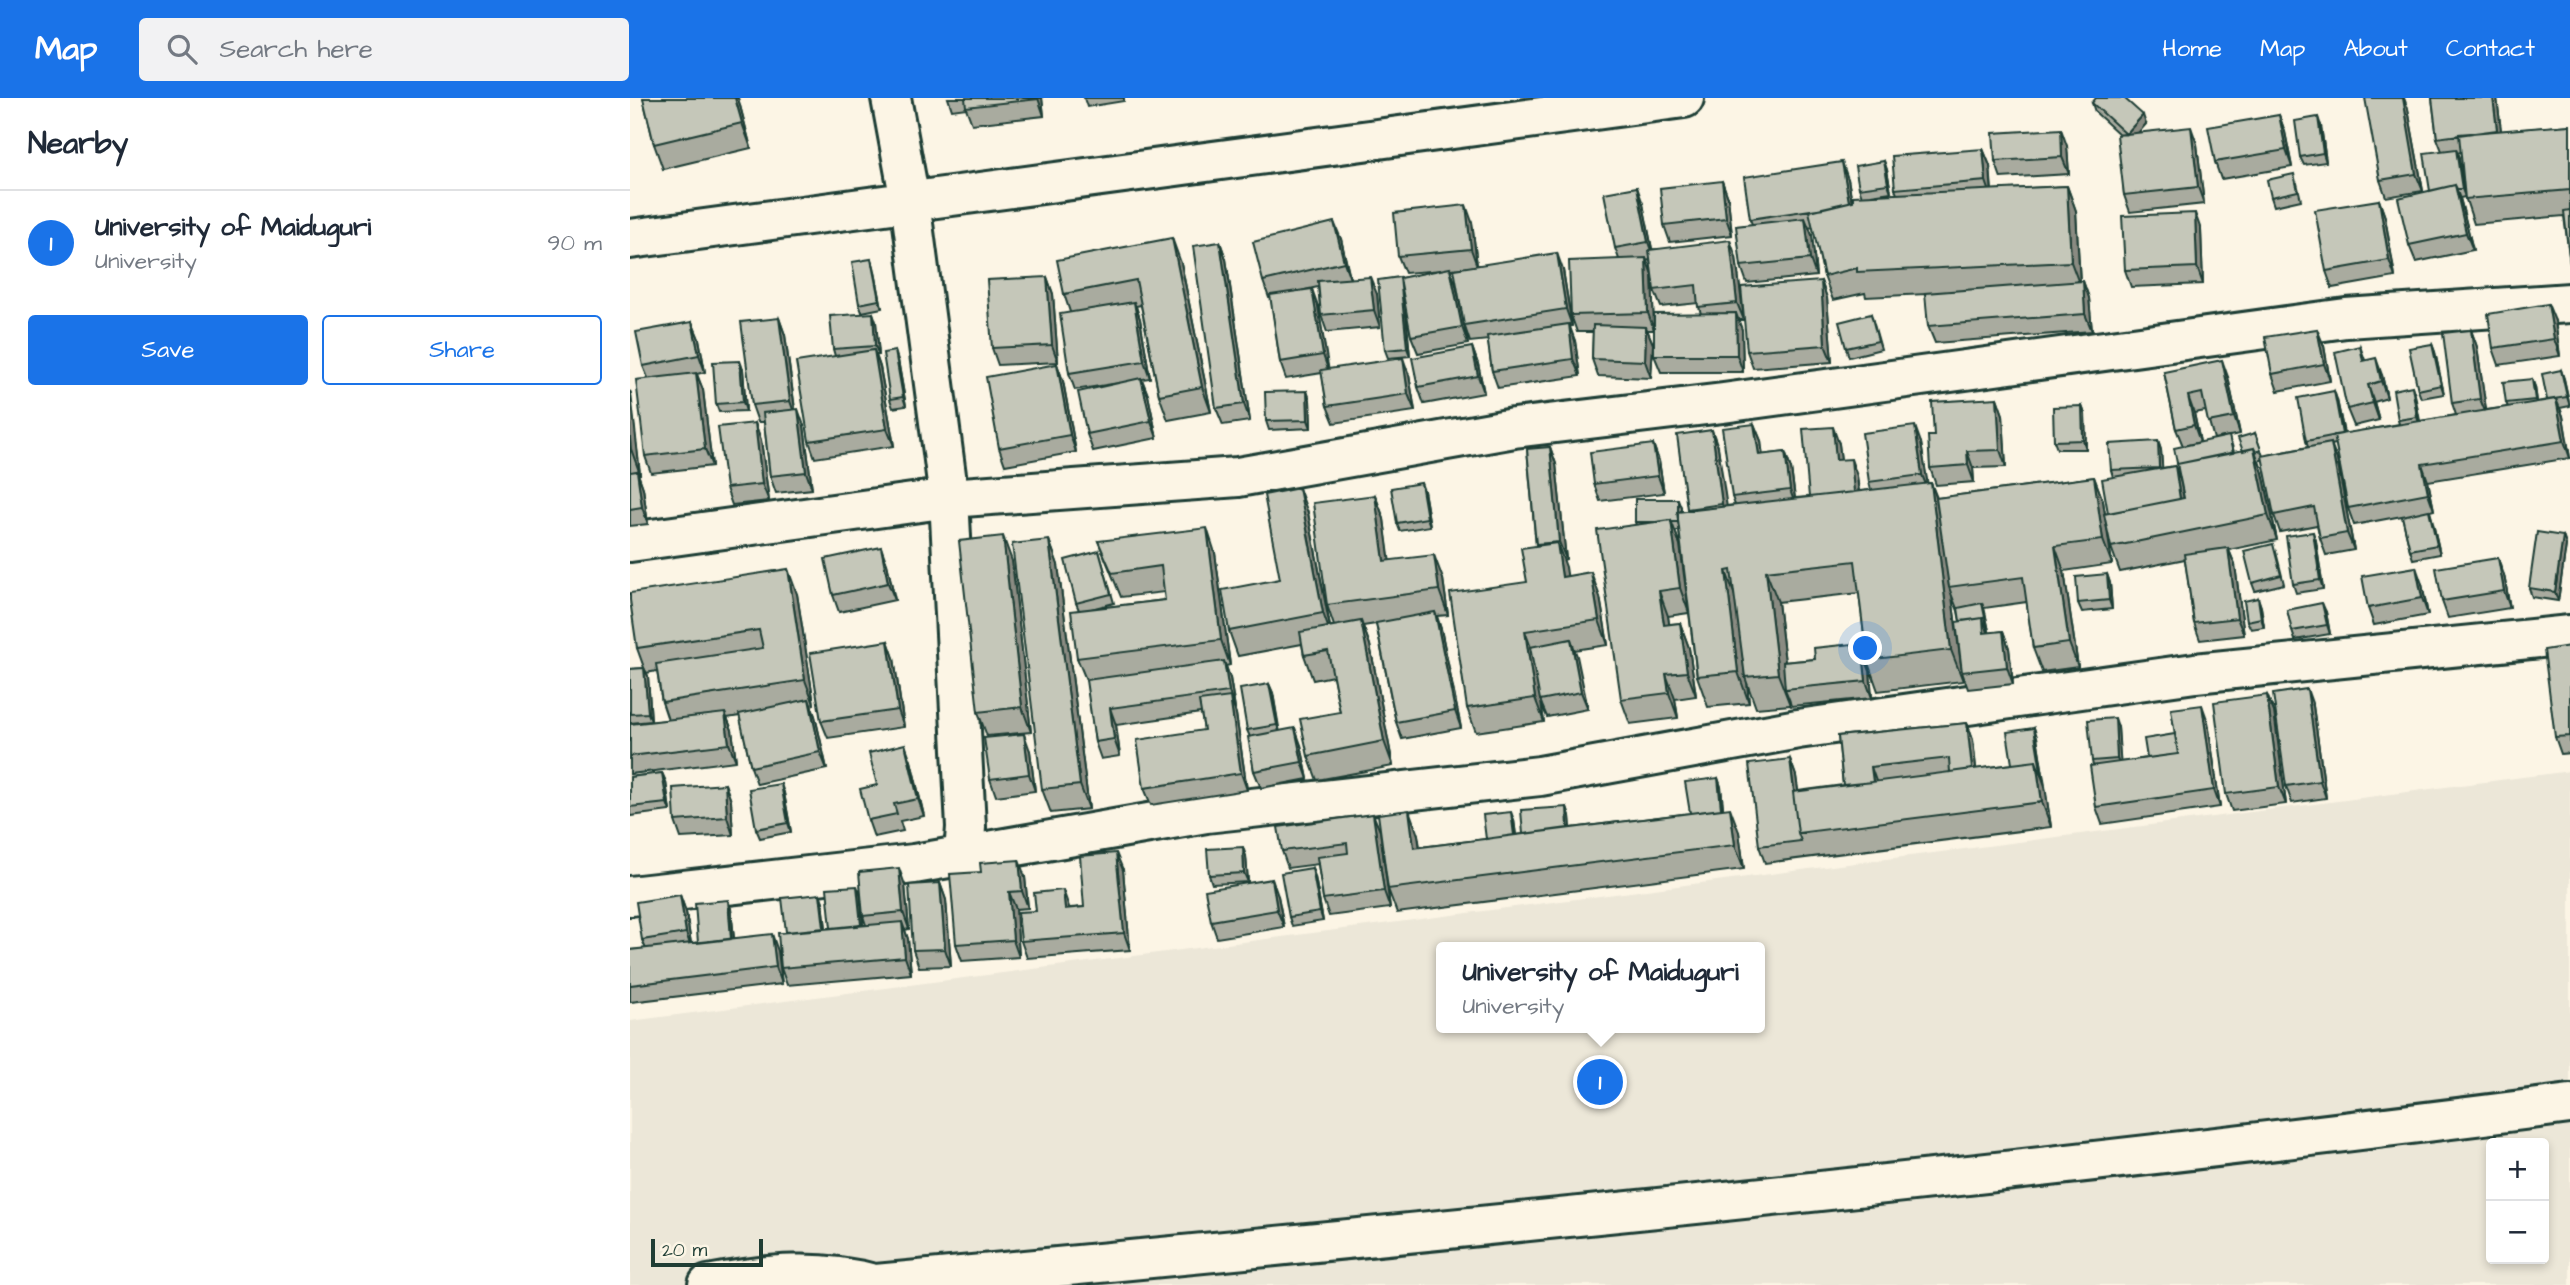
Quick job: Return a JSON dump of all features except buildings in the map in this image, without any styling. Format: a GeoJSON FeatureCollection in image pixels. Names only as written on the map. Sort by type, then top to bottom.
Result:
{"type":"FeatureCollection","features":[{"type":"Feature","properties":{"kind":"street"},"geometry":{"type":"LineString","coordinates":[[891,98],[910,201],[949,498],[966,827],[964,855]]}},
{"type":"Feature","properties":{"kind":"street"},"geometry":{"type":"LineString","coordinates":[[630,239],[1684,98]]}},
{"type":"Feature","properties":{"kind":"street"},"geometry":{"type":"LineString","coordinates":[[630,542],[949,498],[1238,477],[1514,428],[1723,403],[2319,321],[2570,303]]}},
{"type":"Feature","properties":{"kind":"street"},"geometry":{"type":"LineString","coordinates":[[630,896],[914,864],[1206,814],[1540,776],[1798,729],[2195,673],[2570,635]]}},
{"type":"Feature","properties":{"kind":"street"},"geometry":{"type":"LineString","coordinates":[[708,1285],[767,1274],[829,1274],[877,1285],[1364,1239],[1888,1183],[2570,1104]]}},
{"type":"Feature","properties":{"kind":"shaded area"},"geometry":{"type":"Polygon","coordinates":[[[2570,771],[2570,1285],[630,1285],[630,1021],[2570,771]]]}},
{"type":"Feature","properties":{"kind":"place","name":"University of Maiduguri"},"geometry":{"type":"Point","coordinates":[1600,1082]}}]}
